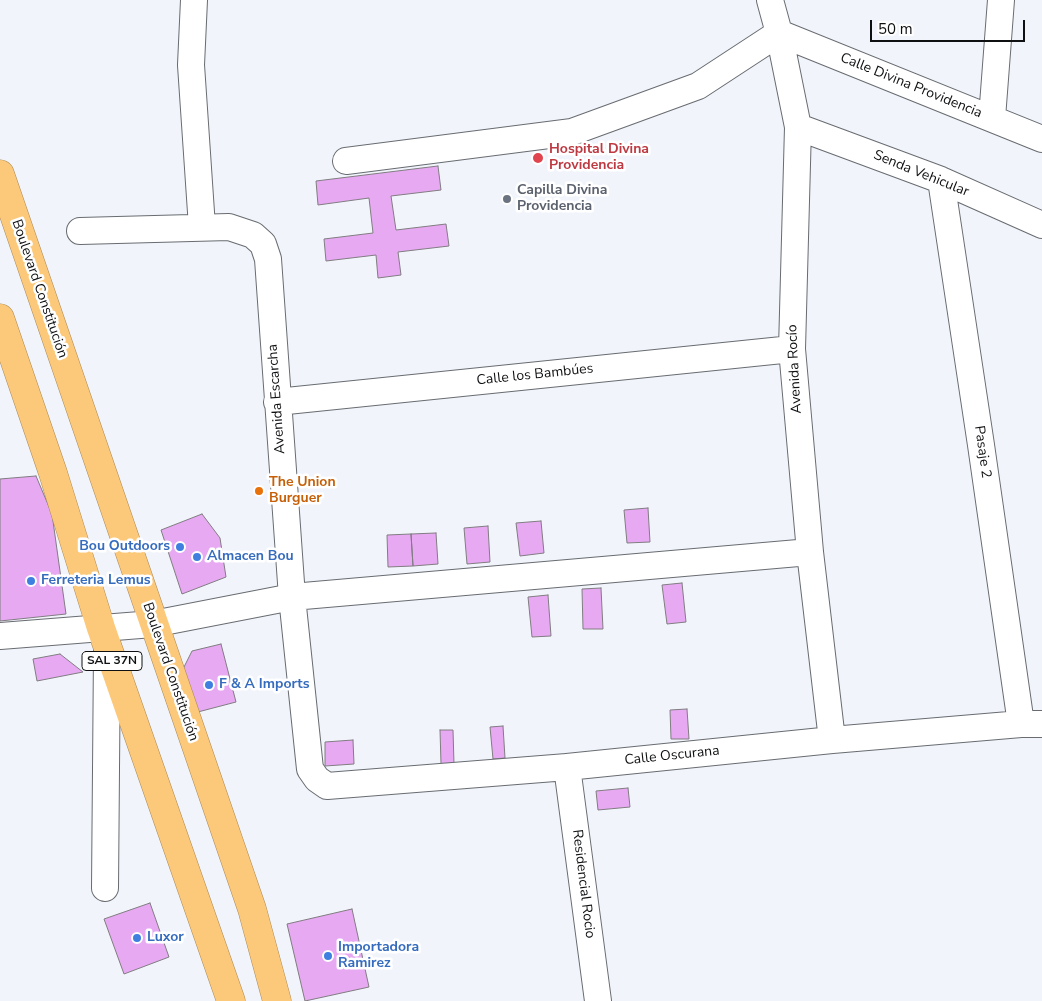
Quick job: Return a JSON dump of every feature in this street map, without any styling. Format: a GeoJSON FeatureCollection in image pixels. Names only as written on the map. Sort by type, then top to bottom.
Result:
{"type":"FeatureCollection","features":[{"type":"Feature","properties":{"kind":"highway","name":"Boulevard Constitución"},"geometry":{"type":"LineString","coordinates":[[0,174],[252,909],[277,1001]]}},
{"type":"Feature","properties":{"kind":"highway","name":"SAL 37N"},"geometry":{"type":"LineString","coordinates":[[0,318],[53,473],[104,638],[231,1001]]}},
{"type":"Feature","properties":{"kind":"street"},"geometry":{"type":"LineString","coordinates":[[80,231],[202,227],[191,65],[194,0]]}},
{"type":"Feature","properties":{"kind":"street","name":"Avenida Rocío"},"geometry":{"type":"LineString","coordinates":[[770,0],[798,126],[792,349],[810,552],[832,740]]}},
{"type":"Feature","properties":{"kind":"street"},"geometry":{"type":"LineString","coordinates":[[992,118],[1001,0]]}},
{"type":"Feature","properties":{"kind":"street"},"geometry":{"type":"LineString","coordinates":[[346,161],[572,132],[698,86],[779,34]]}},
{"type":"Feature","properties":{"kind":"street","name":"Calle Divina Providencia"},"geometry":{"type":"LineString","coordinates":[[779,34],[1042,139]]}},
{"type":"Feature","properties":{"kind":"street","name":"Senda Vehicular"},"geometry":{"type":"LineString","coordinates":[[798,126],[941,180],[1042,225]]}},
{"type":"Feature","properties":{"kind":"street","name":"Pasaje 2"},"geometry":{"type":"LineString","coordinates":[[941,180],[981,445],[1032,724]]}},
{"type":"Feature","properties":{"kind":"street","name":"Avenida Escarcha"},"geometry":{"type":"LineString","coordinates":[[202,227],[229,227],[253,236],[263,244],[268,260],[292,597],[310,769]]}},
{"type":"Feature","properties":{"kind":"street","name":"Calle los Bambúes"},"geometry":{"type":"LineString","coordinates":[[277,402],[792,349]]}},
{"type":"Feature","properties":{"kind":"street"},"geometry":{"type":"LineString","coordinates":[[0,636],[104,638],[153,624],[292,597],[810,552]]}},
{"type":"Feature","properties":{"kind":"street"},"geometry":{"type":"LineString","coordinates":[[104,638],[105,888]]}},
{"type":"Feature","properties":{"kind":"street","name":"Calle Oscurana"},"geometry":{"type":"LineString","coordinates":[[310,769],[317,779],[327,786],[568,767],[832,740],[1032,724]]}},
{"type":"Feature","properties":{"kind":"street","name":"Residencial Rocio"},"geometry":{"type":"LineString","coordinates":[[568,767],[598,1001]]}},
{"type":"Feature","properties":{"kind":"building"},"geometry":{"type":"Polygon","coordinates":[[[438,166],[441,190],[391,196],[396,230],[446,224],[449,246],[398,252],[401,275],[378,278],[376,255],[326,261],[324,239],[373,233],[369,198],[318,205],[316,181],[438,166]]]}},
{"type":"Feature","properties":{"kind":"building","name":"Ferreteria Lemus"},"geometry":{"type":"Polygon","coordinates":[[[36,476],[52,514],[66,614],[0,621],[0,479],[36,476]]]}},
{"type":"Feature","properties":{"kind":"building"},"geometry":{"type":"Polygon","coordinates":[[[648,508],[650,542],[627,543],[624,510],[648,508]]]}},
{"type":"Feature","properties":{"kind":"building","name":"Almacen Bou"},"geometry":{"type":"Polygon","coordinates":[[[202,514],[220,538],[226,577],[182,594],[161,530],[202,514]]]}},
{"type":"Feature","properties":{"kind":"building"},"geometry":{"type":"Polygon","coordinates":[[[541,521],[544,553],[520,556],[516,523],[541,521]]]}},
{"type":"Feature","properties":{"kind":"building"},"geometry":{"type":"Polygon","coordinates":[[[488,526],[490,562],[467,564],[464,528],[488,526]]]}},
{"type":"Feature","properties":{"kind":"building"},"geometry":{"type":"Polygon","coordinates":[[[436,533],[438,564],[413,566],[411,534],[436,533]]]}},
{"type":"Feature","properties":{"kind":"building"},"geometry":{"type":"Polygon","coordinates":[[[411,534],[413,566],[388,567],[387,535],[411,534]]]}},
{"type":"Feature","properties":{"kind":"building"},"geometry":{"type":"Polygon","coordinates":[[[682,583],[686,622],[667,624],[662,585],[682,583]]]}},
{"type":"Feature","properties":{"kind":"building"},"geometry":{"type":"Polygon","coordinates":[[[601,588],[603,629],[583,629],[582,589],[601,588]]]}},
{"type":"Feature","properties":{"kind":"building"},"geometry":{"type":"Polygon","coordinates":[[[548,595],[551,636],[532,637],[528,597],[548,595]]]}},
{"type":"Feature","properties":{"kind":"building","name":"F & A Imports"},"geometry":{"type":"Polygon","coordinates":[[[221,644],[236,702],[194,713],[183,669],[192,651],[221,644]]]}},
{"type":"Feature","properties":{"kind":"building"},"geometry":{"type":"Polygon","coordinates":[[[60,654],[83,672],[37,681],[33,659],[60,654]]]}},
{"type":"Feature","properties":{"kind":"building"},"geometry":{"type":"Polygon","coordinates":[[[687,709],[689,739],[671,739],[670,710],[687,709]]]}},
{"type":"Feature","properties":{"kind":"building"},"geometry":{"type":"Polygon","coordinates":[[[503,726],[505,758],[493,759],[490,727],[503,726]]]}},
{"type":"Feature","properties":{"kind":"building"},"geometry":{"type":"Polygon","coordinates":[[[440,730],[453,730],[454,764],[441,764],[440,730]]]}},
{"type":"Feature","properties":{"kind":"building"},"geometry":{"type":"Polygon","coordinates":[[[353,740],[354,764],[325,766],[325,742],[353,740]]]}},
{"type":"Feature","properties":{"kind":"building"},"geometry":{"type":"Polygon","coordinates":[[[628,788],[630,807],[598,810],[596,791],[628,788]]]}},
{"type":"Feature","properties":{"kind":"building","name":"Luxor"},"geometry":{"type":"Polygon","coordinates":[[[150,903],[169,957],[124,974],[104,919],[150,903]]]}},
{"type":"Feature","properties":{"kind":"building","name":"Importadora Ramirez"},"geometry":{"type":"Polygon","coordinates":[[[352,909],[369,987],[305,1001],[287,924],[352,909]]]}},
{"type":"Feature","properties":{"kind":"place","name":"Hospital Divina Providencia"},"geometry":{"type":"Point","coordinates":[538,158]}},
{"type":"Feature","properties":{"kind":"place","name":"Capilla Divina Providencia"},"geometry":{"type":"Point","coordinates":[507,199]}},
{"type":"Feature","properties":{"kind":"place","name":"The Union Burguer"},"geometry":{"type":"Point","coordinates":[259,491]}},
{"type":"Feature","properties":{"kind":"place","name":"Bou Outdoors"},"geometry":{"type":"Point","coordinates":[180,547]}},
{"type":"Feature","properties":{"kind":"place","name":"Almacen Bou"},"geometry":{"type":"Point","coordinates":[197,557]}},
{"type":"Feature","properties":{"kind":"place","name":"Ferreteria Lemus"},"geometry":{"type":"Point","coordinates":[31,581]}},
{"type":"Feature","properties":{"kind":"place","name":"F & A Imports"},"geometry":{"type":"Point","coordinates":[209,685]}},
{"type":"Feature","properties":{"kind":"place","name":"Luxor"},"geometry":{"type":"Point","coordinates":[137,938]}},
{"type":"Feature","properties":{"kind":"place","name":"Importadora Ramirez"},"geometry":{"type":"Point","coordinates":[328,956]}}]}
